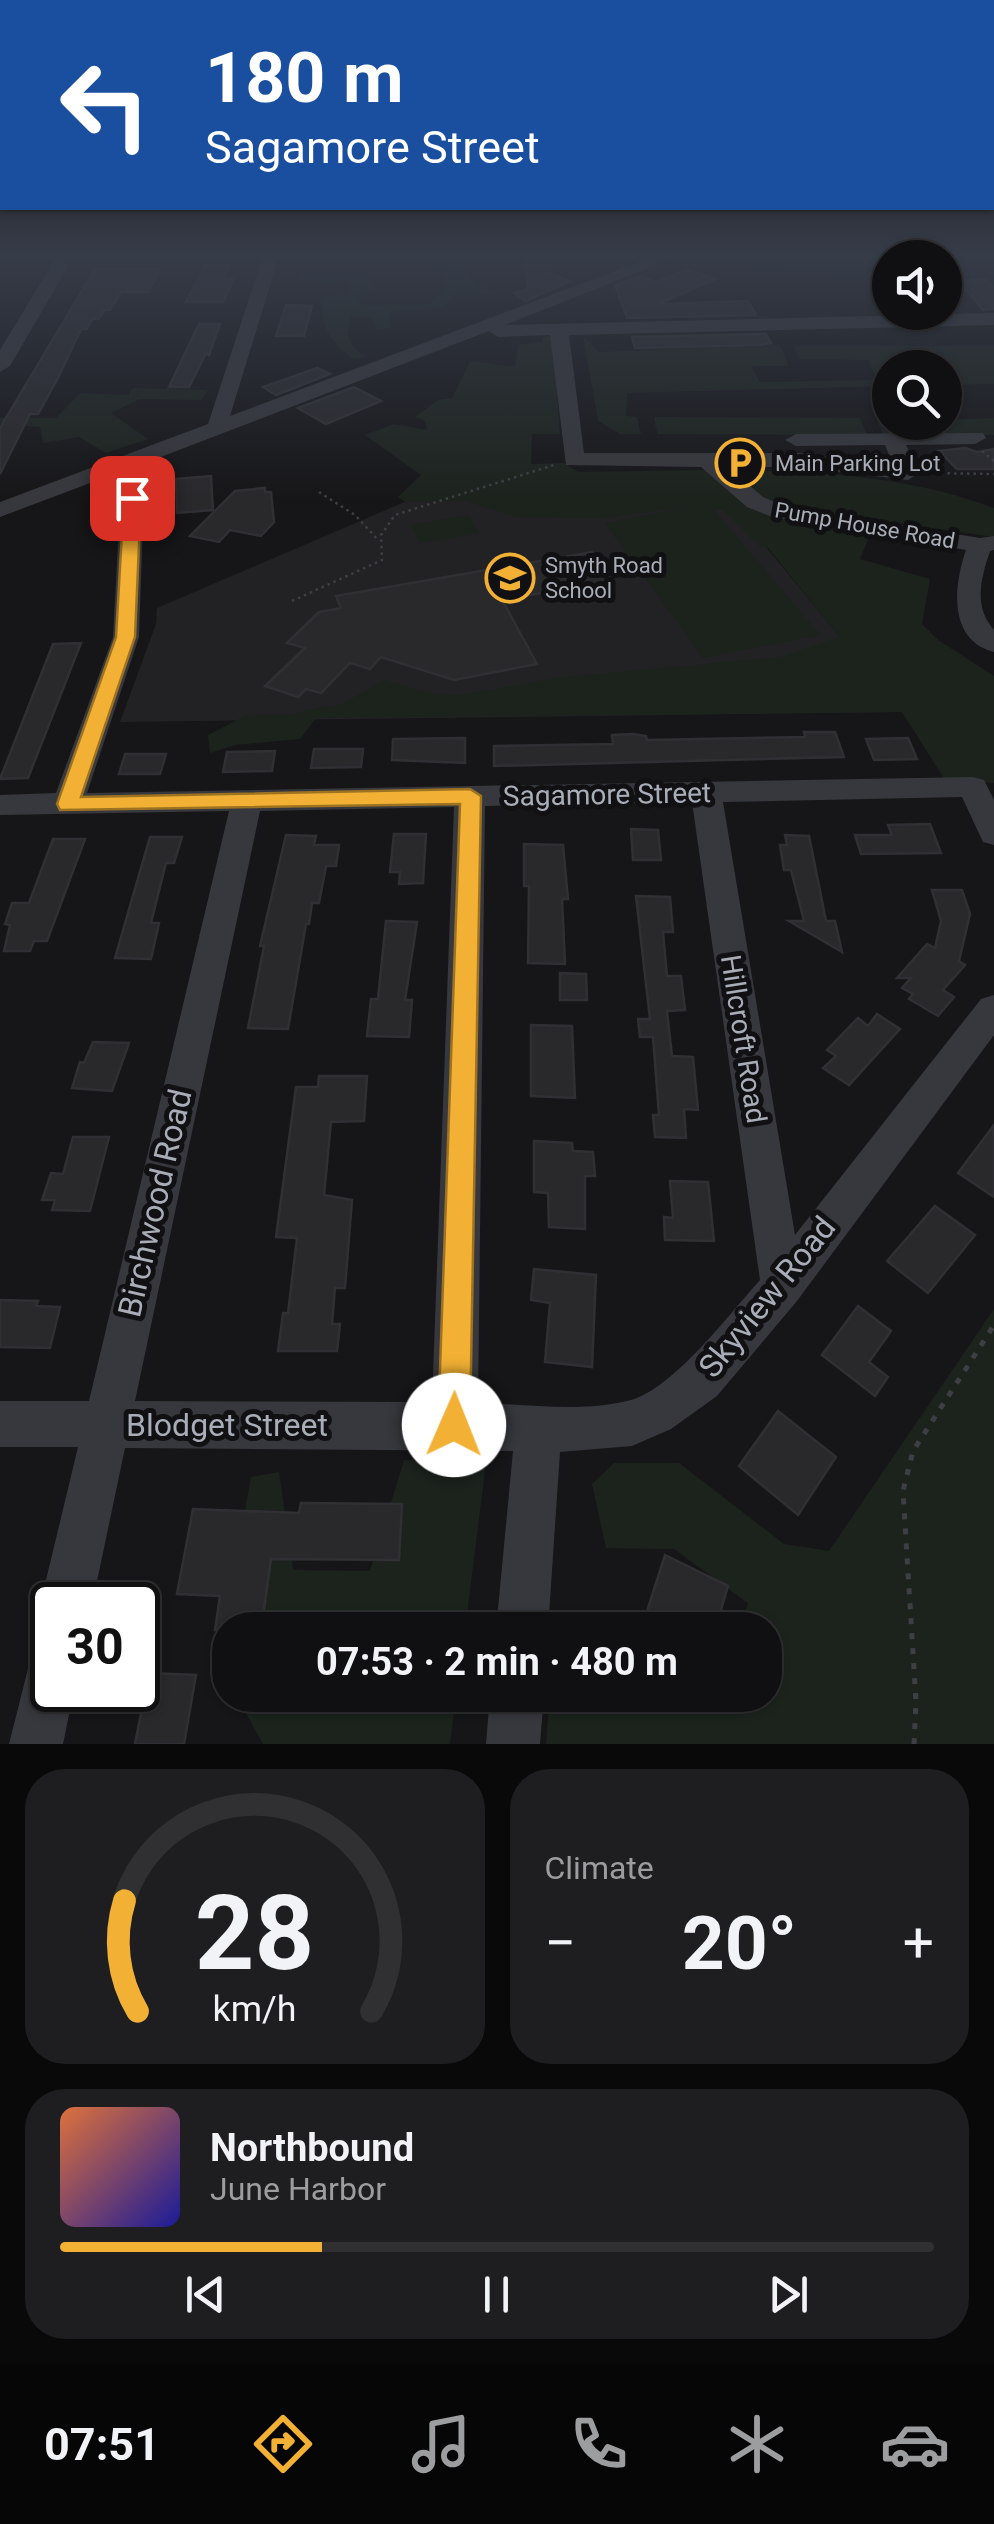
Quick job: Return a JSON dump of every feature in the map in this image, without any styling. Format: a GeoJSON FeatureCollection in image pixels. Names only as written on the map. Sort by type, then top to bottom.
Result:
{"type":"FeatureCollection","features":[{"type":"Feature","properties":{"kind":"street"},"geometry":{"type":"LineString","coordinates":[[220,428],[247,337]]}},
{"type":"Feature","properties":{"kind":"street"},"geometry":{"type":"LineString","coordinates":[[0,510],[461,337]]}},
{"type":"Feature","properties":{"kind":"street"},"geometry":{"type":"LineString","coordinates":[[567,337],[572,451]]}},
{"type":"Feature","properties":{"kind":"street"},"geometry":{"type":"LineString","coordinates":[[568,337],[583,412],[596,442]]}},
{"type":"Feature","properties":{"kind":"street"},"geometry":{"type":"LineString","coordinates":[[0,366],[7,344]]}},
{"type":"Feature","properties":{"kind":"street"},"geometry":{"type":"LineString","coordinates":[[962,438],[975,438]]}},
{"type":"Feature","properties":{"kind":"street"},"geometry":{"type":"LineString","coordinates":[[572,451],[596,442],[893,440],[908,474]]}},
{"type":"Feature","properties":{"kind":"street"},"geometry":{"type":"LineString","coordinates":[[572,451],[707,460],[814,461],[908,474]]}},
{"type":"Feature","properties":{"kind":"street"},"geometry":{"type":"LineString","coordinates":[[68,804],[105,704],[128,625],[134,460]]}},
{"type":"Feature","properties":{"kind":"street","name":"Pump House Road"},"geometry":{"type":"LineString","coordinates":[[707,460],[764,508],[987,544]]}},
{"type":"Feature","properties":{"kind":"street"},"geometry":{"type":"LineString","coordinates":[[987,544],[968,580],[965,603],[973,625],[994,644]]}},
{"type":"Feature","properties":{"kind":"street","name":"Sagamore Street"},"geometry":{"type":"LineString","coordinates":[[1,808],[974,788],[994,834]]}},
{"type":"Feature","properties":{"kind":"street","name":"Hillcroft Road"},"geometry":{"type":"LineString","coordinates":[[706,792],[782,1286]]}},
{"type":"Feature","properties":{"kind":"street"},"geometry":{"type":"LineString","coordinates":[[454,1425],[470,796]]}},
{"type":"Feature","properties":{"kind":"street","name":"Birchwood Road"},"geometry":{"type":"LineString","coordinates":[[71,1582],[248,801]]}},
{"type":"Feature","properties":{"kind":"street","name":"Skyview Road"},"geometry":{"type":"LineString","coordinates":[[454,1425],[607,1428],[655,1413],[701,1380],[782,1286],[994,1009]]}},
{"type":"Feature","properties":{"kind":"street","name":"Blodget Street"},"geometry":{"type":"LineString","coordinates":[[0,1424],[454,1425]]}},
{"type":"Feature","properties":{"kind":"street"},"geometry":{"type":"LineString","coordinates":[[523,1612],[538,1428]]}},
{"type":"Feature","properties":{"kind":"street"},"geometry":{"type":"LineString","coordinates":[[36,1744],[43,1712]]}},
{"type":"Feature","properties":{"kind":"street"},"geometry":{"type":"LineString","coordinates":[[513,1744],[516,1712]]}},
{"type":"Feature","properties":{"kind":"path"},"geometry":{"type":"LineString","coordinates":[[292,601],[382,560],[382,526],[395,514],[572,451]]}},
{"type":"Feature","properties":{"kind":"path"},"geometry":{"type":"LineString","coordinates":[[908,474],[994,474]]}},
{"type":"Feature","properties":{"kind":"path"},"geometry":{"type":"LineString","coordinates":[[320,492],[356,515],[379,541]]}},
{"type":"Feature","properties":{"kind":"path"},"geometry":{"type":"LineString","coordinates":[[914,1744],[916,1702],[902,1492],[913,1451],[994,1325]]}},
{"type":"Feature","properties":{"kind":"shaded area"},"geometry":{"type":"Polygon","coordinates":[[[331,337],[349,337],[366,357],[353,359],[331,337]]]}},
{"type":"Feature","properties":{"kind":"shaded area"},"geometry":{"type":"Polygon","coordinates":[[[543,337],[553,337],[560,434],[532,434],[531,464],[564,463],[578,472],[735,470],[842,475],[895,482],[994,508],[994,537],[876,520],[860,559],[930,579],[922,624],[938,640],[994,676],[994,783],[945,780],[902,712],[316,718],[300,739],[235,745],[210,753],[208,735],[245,716],[290,714],[344,703],[384,680],[434,694],[458,695],[564,677],[780,657],[840,637],[768,548],[760,547],[723,510],[714,510],[821,635],[703,658],[605,523],[690,507],[596,519],[517,517],[465,501],[405,502],[398,497],[421,475],[365,435],[394,424],[427,430],[425,421],[415,417],[438,400],[452,398],[470,361],[515,367],[518,345],[542,342],[543,337]]]}},
{"type":"Feature","properties":{"kind":"shaded area"},"geometry":{"type":"Polygon","coordinates":[[[583,337],[599,352],[780,345],[789,366],[751,366],[760,382],[872,380],[872,386],[627,393],[626,416],[637,417],[641,434],[620,434],[598,421],[583,337]]]}},
{"type":"Feature","properties":{"kind":"shaded area"},"geometry":{"type":"Polygon","coordinates":[[[794,346],[994,346],[994,384],[962,385],[962,350],[872,350],[872,369],[868,360],[799,359],[794,346]]]}},
{"type":"Feature","properties":{"kind":"shaded area"},"geometry":{"type":"Polygon","coordinates":[[[133,388],[208,390],[201,400],[139,399],[111,413],[148,439],[106,453],[79,437],[43,443],[40,427],[0,424],[0,418],[56,418],[80,393],[128,395],[133,388]]]}},
{"type":"Feature","properties":{"kind":"shaded area"},"geometry":{"type":"Polygon","coordinates":[[[654,417],[860,418],[867,435],[657,434],[654,417]]]}},
{"type":"Feature","properties":{"kind":"shaded area"},"geometry":{"type":"Polygon","coordinates":[[[994,418],[994,435],[962,435],[962,419],[994,418]]]}},
{"type":"Feature","properties":{"kind":"shaded area","name":"Smyth Road School"},"geometry":{"type":"Polygon","coordinates":[[[456,480],[716,486],[902,712],[120,722],[156,624],[157,608],[456,480]]]}},
{"type":"Feature","properties":{"kind":"shaded area"},"geometry":{"type":"Polygon","coordinates":[[[469,515],[480,533],[420,543],[410,525],[469,515]]]}},
{"type":"Feature","properties":{"kind":"shaded area"},"geometry":{"type":"Polygon","coordinates":[[[994,1309],[994,1744],[546,1744],[549,1712],[782,1712],[782,1612],[745,1612],[748,1603],[674,1549],[606,1548],[592,1484],[614,1463],[679,1463],[784,1544],[829,1551],[994,1309]]]}},
{"type":"Feature","properties":{"kind":"shaded area"},"geometry":{"type":"Polygon","coordinates":[[[404,1460],[486,1463],[467,1612],[235,1612],[236,1560],[251,1477],[279,1472],[293,1570],[370,1571],[404,1460]]]}},
{"type":"Feature","properties":{"kind":"shaded area"},"geometry":{"type":"Polygon","coordinates":[[[245,1712],[454,1712],[450,1744],[263,1744],[245,1712]]]}},
{"type":"Feature","properties":{"kind":"building"},"geometry":{"type":"Polygon","coordinates":[[[54,337],[77,337],[38,414],[30,414],[0,474],[0,428],[54,337]]]}},
{"type":"Feature","properties":{"kind":"building"},"geometry":{"type":"Polygon","coordinates":[[[193,337],[215,337],[189,387],[169,387],[193,337]]]}},
{"type":"Feature","properties":{"kind":"building"},"geometry":{"type":"Polygon","coordinates":[[[632,337],[768,337],[771,343],[760,345],[635,348],[632,337]]]}},
{"type":"Feature","properties":{"kind":"building"},"geometry":{"type":"Polygon","coordinates":[[[317,368],[330,374],[276,395],[263,387],[317,368]]]}},
{"type":"Feature","properties":{"kind":"building"},"geometry":{"type":"Polygon","coordinates":[[[354,387],[381,401],[326,424],[298,408],[354,387]]]}},
{"type":"Feature","properties":{"kind":"building"},"geometry":{"type":"Polygon","coordinates":[[[965,448],[977,452],[994,449],[994,469],[957,469],[939,451],[965,448]]]}},
{"type":"Feature","properties":{"kind":"building"},"geometry":{"type":"Polygon","coordinates":[[[211,476],[213,510],[177,513],[176,479],[211,476]]]}},
{"type":"Feature","properties":{"kind":"building"},"geometry":{"type":"Polygon","coordinates":[[[265,488],[265,492],[271,492],[274,522],[261,536],[230,530],[219,542],[190,536],[235,491],[265,488]]]}},
{"type":"Feature","properties":{"kind":"building"},"geometry":{"type":"Polygon","coordinates":[[[592,552],[612,580],[502,600],[537,664],[454,680],[381,657],[370,669],[350,663],[321,693],[306,689],[298,697],[265,686],[305,648],[287,643],[319,612],[341,608],[336,596],[592,552]]]}},
{"type":"Feature","properties":{"kind":"building"},"geometry":{"type":"Polygon","coordinates":[[[81,643],[28,778],[0,779],[53,644],[81,643]]]}},
{"type":"Feature","properties":{"kind":"building"},"geometry":{"type":"Polygon","coordinates":[[[804,732],[835,732],[844,757],[494,766],[494,746],[613,744],[612,735],[633,734],[646,736],[647,740],[805,737],[804,732]]]}},
{"type":"Feature","properties":{"kind":"building"},"geometry":{"type":"Polygon","coordinates":[[[465,738],[465,763],[392,760],[393,739],[465,738]]]}},
{"type":"Feature","properties":{"kind":"building"},"geometry":{"type":"Polygon","coordinates":[[[908,738],[917,759],[874,760],[866,739],[908,738]]]}},
{"type":"Feature","properties":{"kind":"building"},"geometry":{"type":"Polygon","coordinates":[[[314,749],[363,749],[361,767],[311,768],[314,749]]]}},
{"type":"Feature","properties":{"kind":"building"},"geometry":{"type":"Polygon","coordinates":[[[275,751],[272,771],[223,772],[227,752],[275,751]]]}},
{"type":"Feature","properties":{"kind":"building"},"geometry":{"type":"Polygon","coordinates":[[[125,754],[166,754],[160,774],[119,774],[125,754]]]}},
{"type":"Feature","properties":{"kind":"building"},"geometry":{"type":"Polygon","coordinates":[[[930,824],[941,853],[861,854],[855,835],[892,835],[888,825],[930,824]]]}},
{"type":"Feature","properties":{"kind":"building"},"geometry":{"type":"Polygon","coordinates":[[[631,829],[658,830],[661,860],[633,860],[631,829]]]}},
{"type":"Feature","properties":{"kind":"building"},"geometry":{"type":"Polygon","coordinates":[[[394,834],[426,834],[423,883],[399,884],[400,872],[390,872],[394,834]]]}},
{"type":"Feature","properties":{"kind":"building"},"geometry":{"type":"Polygon","coordinates":[[[286,835],[316,836],[314,845],[339,845],[336,866],[326,866],[319,903],[312,903],[288,1029],[248,1028],[264,946],[260,946],[286,835]]]}},
{"type":"Feature","properties":{"kind":"building"},"geometry":{"type":"Polygon","coordinates":[[[785,835],[809,836],[826,921],[835,921],[842,952],[789,921],[804,921],[791,870],[784,870],[780,845],[787,845],[785,835]]]}},
{"type":"Feature","properties":{"kind":"building"},"geometry":{"type":"Polygon","coordinates":[[[150,837],[182,837],[174,863],[166,863],[151,923],[159,923],[151,959],[115,958],[150,837]]]}},
{"type":"Feature","properties":{"kind":"building"},"geometry":{"type":"Polygon","coordinates":[[[53,839],[85,839],[47,941],[34,941],[30,951],[4,951],[10,925],[5,924],[12,903],[29,903],[53,839]]]}},
{"type":"Feature","properties":{"kind":"building"},"geometry":{"type":"Polygon","coordinates":[[[524,844],[563,845],[568,899],[562,899],[565,964],[528,963],[529,886],[524,886],[524,844]]]}},
{"type":"Feature","properties":{"kind":"building"},"geometry":{"type":"Polygon","coordinates":[[[932,890],[962,890],[970,914],[959,961],[965,965],[943,990],[954,997],[938,1016],[909,999],[913,994],[902,988],[911,978],[897,978],[927,944],[935,948],[941,921],[932,890]]]}},
{"type":"Feature","properties":{"kind":"building"},"geometry":{"type":"Polygon","coordinates":[[[636,896],[670,897],[673,932],[663,932],[667,976],[681,976],[685,1010],[667,1011],[672,1056],[693,1057],[698,1110],[684,1109],[686,1138],[655,1137],[653,1115],[659,1115],[653,1037],[640,1037],[638,1019],[650,1019],[636,896]]]}},
{"type":"Feature","properties":{"kind":"building"},"geometry":{"type":"Polygon","coordinates":[[[386,921],[417,922],[405,1000],[412,1000],[409,1037],[367,1036],[371,999],[378,999],[386,921]]]}},
{"type":"Feature","properties":{"kind":"building"},"geometry":{"type":"Polygon","coordinates":[[[560,973],[586,974],[587,1000],[560,1000],[560,973]]]}},
{"type":"Feature","properties":{"kind":"building"},"geometry":{"type":"Polygon","coordinates":[[[877,1014],[900,1029],[849,1085],[823,1068],[836,1056],[827,1050],[858,1018],[868,1026],[877,1014]]]}},
{"type":"Feature","properties":{"kind":"building"},"geometry":{"type":"Polygon","coordinates":[[[531,1025],[572,1026],[575,1098],[531,1096],[531,1025]]]}},
{"type":"Feature","properties":{"kind":"building"},"geometry":{"type":"Polygon","coordinates":[[[93,1042],[129,1043],[112,1091],[72,1088],[80,1062],[84,1063],[93,1042]]]}},
{"type":"Feature","properties":{"kind":"building"},"geometry":{"type":"Polygon","coordinates":[[[319,1076],[367,1076],[364,1121],[331,1122],[324,1195],[352,1200],[345,1288],[335,1288],[332,1324],[340,1324],[337,1351],[278,1351],[283,1313],[288,1313],[297,1238],[276,1237],[296,1087],[318,1087],[319,1076]]]}},
{"type":"Feature","properties":{"kind":"building"},"geometry":{"type":"Polygon","coordinates":[[[994,1125],[994,1197],[958,1173],[994,1125]]]}},
{"type":"Feature","properties":{"kind":"building"},"geometry":{"type":"Polygon","coordinates":[[[73,1137],[109,1137],[90,1211],[52,1210],[55,1200],[42,1200],[51,1173],[63,1174],[73,1137]]]}},
{"type":"Feature","properties":{"kind":"building"},"geometry":{"type":"Polygon","coordinates":[[[534,1141],[572,1143],[573,1151],[593,1152],[595,1176],[585,1176],[585,1229],[549,1227],[548,1193],[534,1192],[534,1141]]]}},
{"type":"Feature","properties":{"kind":"building"},"geometry":{"type":"Polygon","coordinates":[[[670,1181],[708,1182],[714,1241],[665,1240],[664,1217],[673,1218],[670,1181]]]}},
{"type":"Feature","properties":{"kind":"building"},"geometry":{"type":"Polygon","coordinates":[[[935,1206],[975,1235],[928,1293],[887,1261],[935,1206]]]}},
{"type":"Feature","properties":{"kind":"building"},"geometry":{"type":"Polygon","coordinates":[[[534,1269],[596,1275],[592,1367],[545,1362],[550,1303],[531,1300],[534,1269]]]}},
{"type":"Feature","properties":{"kind":"building"},"geometry":{"type":"Polygon","coordinates":[[[0,1300],[38,1301],[36,1306],[60,1307],[50,1348],[0,1347],[0,1300]]]}},
{"type":"Feature","properties":{"kind":"building"},"geometry":{"type":"Polygon","coordinates":[[[858,1306],[891,1331],[869,1362],[888,1377],[875,1396],[822,1355],[858,1306]]]}},
{"type":"Feature","properties":{"kind":"building"},"geometry":{"type":"Polygon","coordinates":[[[778,1411],[836,1457],[798,1515],[739,1466],[778,1411]]]}},
{"type":"Feature","properties":{"kind":"building"},"geometry":{"type":"Polygon","coordinates":[[[301,1503],[402,1504],[399,1560],[271,1559],[264,1612],[218,1612],[220,1596],[177,1594],[193,1509],[299,1513],[301,1503]]]}},
{"type":"Feature","properties":{"kind":"building"},"geometry":{"type":"Polygon","coordinates":[[[665,1555],[728,1586],[720,1612],[647,1612],[665,1555]]]}},
{"type":"Feature","properties":{"kind":"building"},"geometry":{"type":"Polygon","coordinates":[[[160,1673],[196,1675],[184,1744],[135,1744],[141,1712],[160,1712],[160,1673]]]}},
{"type":"Feature","properties":{"kind":"place","name":"Main Parking Lot"},"geometry":{"type":"Point","coordinates":[740,463]}},
{"type":"Feature","properties":{"kind":"place","name":"Smyth Road School"},"geometry":{"type":"Point","coordinates":[510,578]}},
{"type":"Feature","properties":{"kind":"route"},"geometry":{"type":"LineString","coordinates":[[132,498],[126,637],[68,804],[470,796],[454,1425]]}}]}
